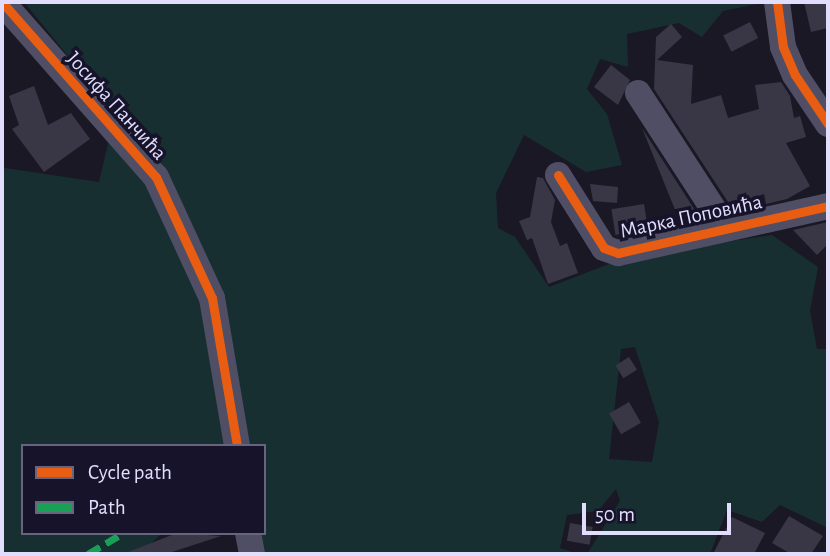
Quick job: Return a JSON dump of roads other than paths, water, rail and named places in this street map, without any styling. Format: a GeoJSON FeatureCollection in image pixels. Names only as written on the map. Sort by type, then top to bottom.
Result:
{"type":"FeatureCollection","features":[{"type":"Feature","properties":{"kind":"street","name":"Јосифа Панчића"},"geometry":{"type":"LineString","coordinates":[[2,2],[156,177],[212,298],[237,444]]}},
{"type":"Feature","properties":{"kind":"street"},"geometry":{"type":"LineString","coordinates":[[777,2],[783,47],[795,75],[828,124]]}},
{"type":"Feature","properties":{"kind":"street"},"geometry":{"type":"LineString","coordinates":[[638,93],[725,227]]}},
{"type":"Feature","properties":{"kind":"street","name":"Марка Поповића"},"geometry":{"type":"LineString","coordinates":[[558,175],[604,248],[618,253],[828,206]]}},
{"type":"Feature","properties":{"kind":"street"},"geometry":{"type":"LineString","coordinates":[[248,535],[252,554]]}}]}
